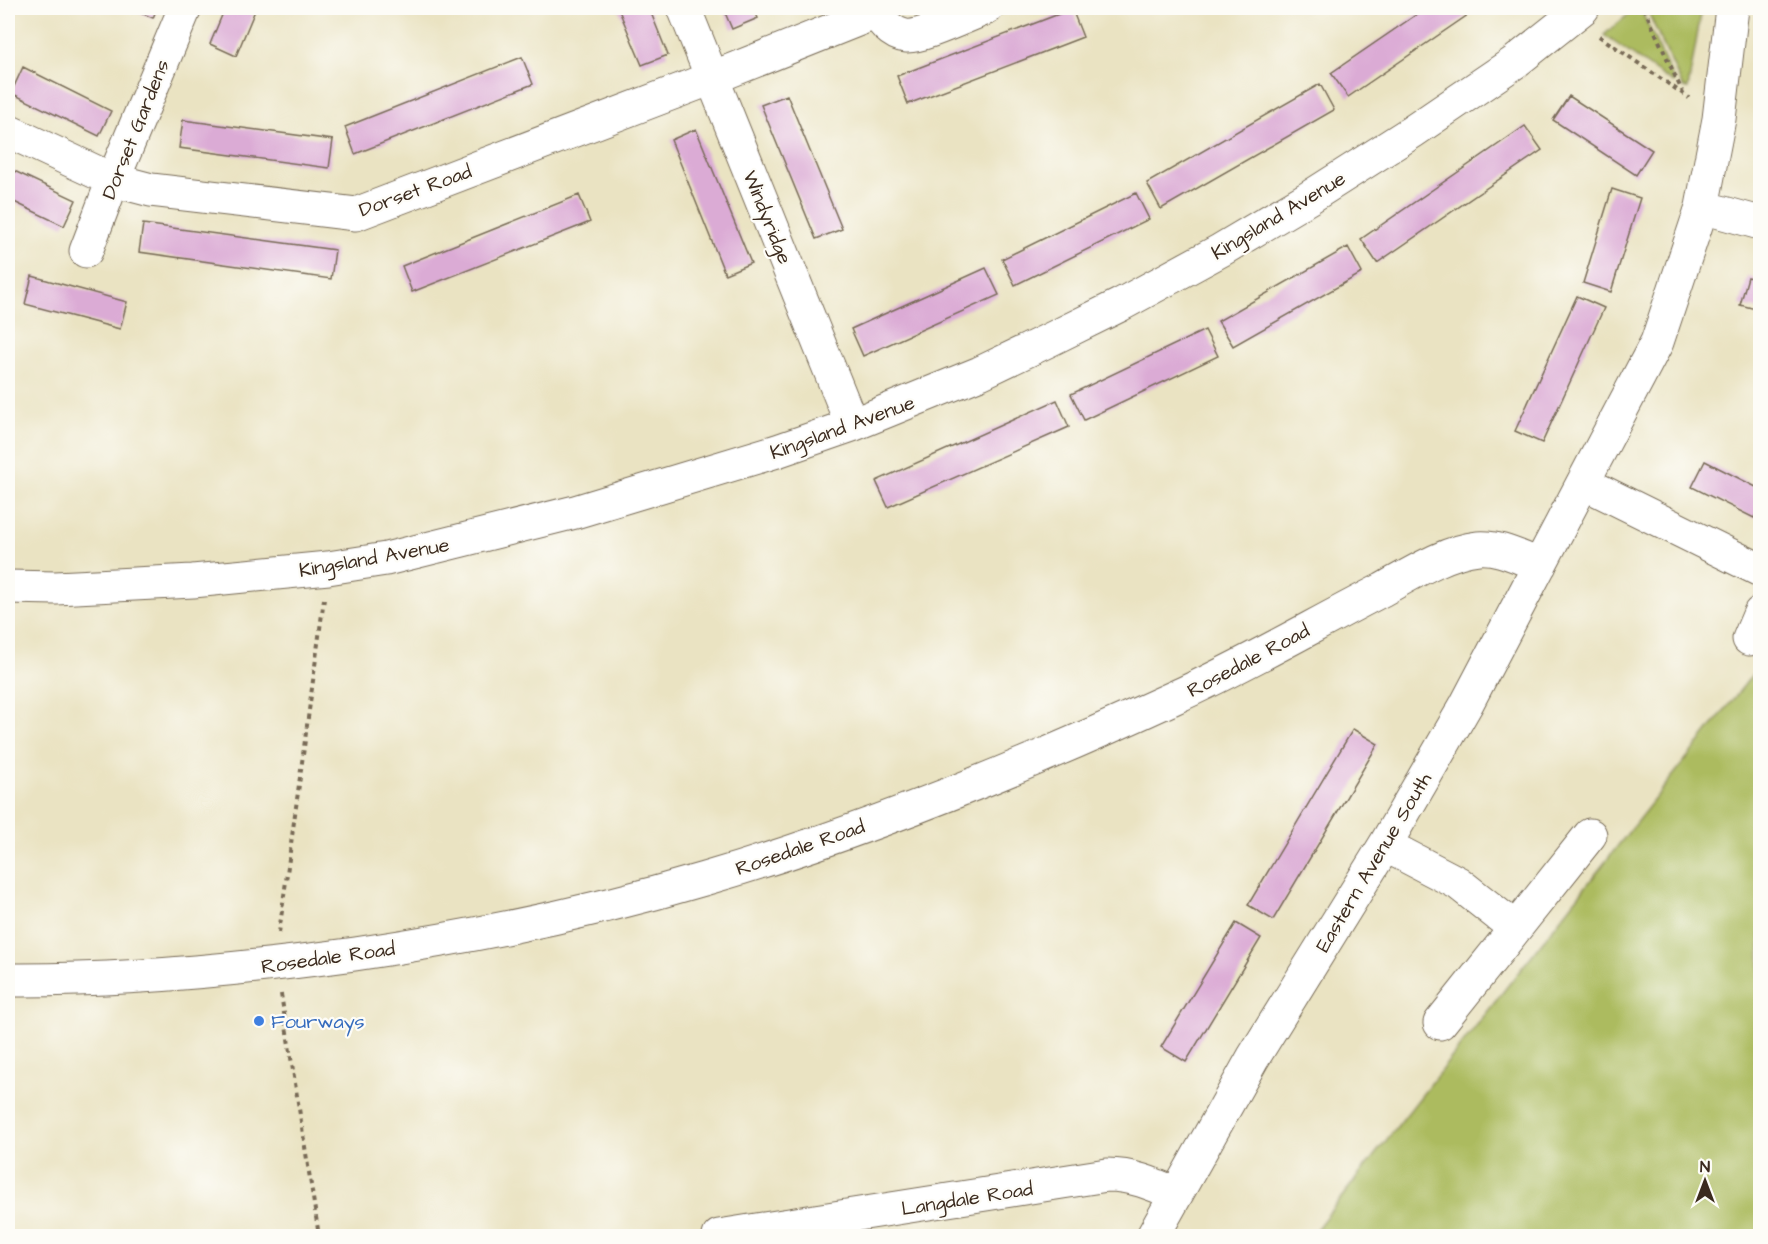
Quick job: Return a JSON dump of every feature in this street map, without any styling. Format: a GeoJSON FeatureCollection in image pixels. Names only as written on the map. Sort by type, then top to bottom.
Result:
{"type":"FeatureCollection","features":[{"type":"Feature","properties":{"kind":"street","name":"Dorset Gardens"},"geometry":{"type":"LineString","coordinates":[[86,250],[184,8]]}},
{"type":"Feature","properties":{"kind":"street","name":"Windyridge"},"geometry":{"type":"LineString","coordinates":[[684,8],[852,425]]}},
{"type":"Feature","properties":{"kind":"street"},"geometry":{"type":"LineString","coordinates":[[877,10],[885,24],[906,36],[919,34],[987,8]]}},
{"type":"Feature","properties":{"kind":"street","name":"Eastern Avenue South"},"geometry":{"type":"LineString","coordinates":[[1153,1236],[1253,1058],[1385,844],[1466,705],[1657,342],[1702,207],[1719,118],[1732,8]]}},
{"type":"Feature","properties":{"kind":"street","name":"Dorset Road"},"geometry":{"type":"LineString","coordinates":[[8,131],[113,180],[151,190],[356,214],[712,78],[877,10]]}},
{"type":"Feature","properties":{"kind":"street","name":"Kingsland Avenue"},"geometry":{"type":"LineString","coordinates":[[8,587],[138,585],[328,568],[386,559],[575,512],[766,455],[852,425],[970,377],[1049,340],[1120,305],[1221,250],[1412,132],[1515,62],[1577,12]]}},
{"type":"Feature","properties":{"kind":"street"},"geometry":{"type":"LineString","coordinates":[[1702,207],[1761,223]]}},
{"type":"Feature","properties":{"kind":"street"},"geometry":{"type":"LineString","coordinates":[[1584,483],[1761,570]]}},
{"type":"Feature","properties":{"kind":"street","name":"Rosedale Road"},"geometry":{"type":"LineString","coordinates":[[8,980],[78,981],[206,973],[276,965],[448,940],[578,912],[704,879],[952,794],[1072,744],[1178,696],[1412,574],[1461,552],[1480,548],[1496,549],[1540,565]]}},
{"type":"Feature","properties":{"kind":"street"},"geometry":{"type":"LineString","coordinates":[[1440,1023],[1590,835]]}},
{"type":"Feature","properties":{"kind":"street"},"geometry":{"type":"LineString","coordinates":[[1385,844],[1458,883],[1515,928]]}},
{"type":"Feature","properties":{"kind":"street","name":"Langdale Road"},"geometry":{"type":"LineString","coordinates":[[720,1236],[1107,1175],[1140,1178],[1176,1194]]}},
{"type":"Feature","properties":{"kind":"path"},"geometry":{"type":"LineString","coordinates":[[1644,8],[1683,93]]}},
{"type":"Feature","properties":{"kind":"path"},"geometry":{"type":"LineString","coordinates":[[1577,12],[1719,118]]}},
{"type":"Feature","properties":{"kind":"path"},"geometry":{"type":"LineString","coordinates":[[319,1236],[276,965],[328,568]]}},
{"type":"Feature","properties":{"kind":"green space"},"geometry":{"type":"Polygon","coordinates":[[[1636,8],[1640,8],[1673,83],[1604,35],[1636,8]]]}},
{"type":"Feature","properties":{"kind":"green space"},"geometry":{"type":"Polygon","coordinates":[[[1646,8],[1702,8],[1688,88],[1683,87],[1646,8]]]}},
{"type":"Feature","properties":{"kind":"green space"},"geometry":{"type":"Polygon","coordinates":[[[1760,665],[1760,1236],[1311,1236],[1760,665]]]}},
{"type":"Feature","properties":{"kind":"building"},"geometry":{"type":"Polygon","coordinates":[[[129,8],[157,8],[153,18],[129,8]]]}},
{"type":"Feature","properties":{"kind":"building"},"geometry":{"type":"Polygon","coordinates":[[[225,8],[256,8],[236,56],[210,44],[225,8]]]}},
{"type":"Feature","properties":{"kind":"building"},"geometry":{"type":"Polygon","coordinates":[[[618,8],[649,8],[668,55],[642,65],[618,8]]]}},
{"type":"Feature","properties":{"kind":"building"},"geometry":{"type":"Polygon","coordinates":[[[723,8],[753,8],[758,18],[732,29],[723,8]]]}},
{"type":"Feature","properties":{"kind":"building"},"geometry":{"type":"Polygon","coordinates":[[[1426,8],[1478,8],[1348,97],[1331,73],[1426,8]]]}},
{"type":"Feature","properties":{"kind":"building"},"geometry":{"type":"Polygon","coordinates":[[[1072,9],[1083,37],[908,104],[897,76],[1072,9]]]}},
{"type":"Feature","properties":{"kind":"building"},"geometry":{"type":"Polygon","coordinates":[[[522,57],[533,84],[355,154],[345,127],[522,57]]]}},
{"type":"Feature","properties":{"kind":"building"},"geometry":{"type":"Polygon","coordinates":[[[23,67],[111,111],[99,136],[11,93],[23,67]]]}},
{"type":"Feature","properties":{"kind":"building"},"geometry":{"type":"Polygon","coordinates":[[[1320,84],[1334,110],[1161,209],[1147,183],[1320,84]]]}},
{"type":"Feature","properties":{"kind":"building"},"geometry":{"type":"Polygon","coordinates":[[[787,95],[842,229],[816,239],[761,105],[787,95]]]}},
{"type":"Feature","properties":{"kind":"building"},"geometry":{"type":"Polygon","coordinates":[[[1569,96],[1652,150],[1636,175],[1553,120],[1569,96]]]}},
{"type":"Feature","properties":{"kind":"building"},"geometry":{"type":"Polygon","coordinates":[[[183,120],[333,140],[329,168],[179,148],[183,120]]]}},
{"type":"Feature","properties":{"kind":"building"},"geometry":{"type":"Polygon","coordinates":[[[1525,126],[1542,150],[1377,263],[1361,239],[1525,126]]]}},
{"type":"Feature","properties":{"kind":"building"},"geometry":{"type":"Polygon","coordinates":[[[696,129],[751,263],[725,274],[671,140],[696,129]]]}},
{"type":"Feature","properties":{"kind":"building"},"geometry":{"type":"Polygon","coordinates":[[[8,168],[76,200],[64,226],[8,199],[8,168]]]}},
{"type":"Feature","properties":{"kind":"building"},"geometry":{"type":"Polygon","coordinates":[[[1612,189],[1640,198],[1611,292],[1583,283],[1612,189]]]}},
{"type":"Feature","properties":{"kind":"building"},"geometry":{"type":"Polygon","coordinates":[[[1136,193],[1149,219],[1015,285],[1002,259],[1136,193]]]}},
{"type":"Feature","properties":{"kind":"building"},"geometry":{"type":"Polygon","coordinates":[[[579,195],[590,222],[412,292],[402,266],[579,195]]]}},
{"type":"Feature","properties":{"kind":"building"},"geometry":{"type":"Polygon","coordinates":[[[143,224],[335,250],[331,279],[139,252],[143,224]]]}},
{"type":"Feature","properties":{"kind":"building"},"geometry":{"type":"Polygon","coordinates":[[[1348,247],[1362,273],[1233,346],[1218,321],[1348,247]]]}},
{"type":"Feature","properties":{"kind":"building"},"geometry":{"type":"Polygon","coordinates":[[[986,268],[999,295],[863,356],[851,329],[986,268]]]}},
{"type":"Feature","properties":{"kind":"building"},"geometry":{"type":"Polygon","coordinates":[[[32,276],[127,302],[120,329],[25,304],[32,276]]]}},
{"type":"Feature","properties":{"kind":"building"},"geometry":{"type":"Polygon","coordinates":[[[1748,277],[1760,280],[1760,310],[1740,305],[1748,277]]]}},
{"type":"Feature","properties":{"kind":"building"},"geometry":{"type":"Polygon","coordinates":[[[1577,296],[1604,308],[1542,443],[1515,431],[1577,296]]]}},
{"type":"Feature","properties":{"kind":"building"},"geometry":{"type":"Polygon","coordinates":[[[1205,330],[1218,356],[1084,420],[1071,394],[1205,330]]]}},
{"type":"Feature","properties":{"kind":"building"},"geometry":{"type":"Polygon","coordinates":[[[1057,400],[1069,427],[888,507],[876,481],[1057,400]]]}},
{"type":"Feature","properties":{"kind":"building"},"geometry":{"type":"Polygon","coordinates":[[[1705,461],[1760,489],[1760,506],[1754,518],[1692,487],[1705,461]]]}},
{"type":"Feature","properties":{"kind":"building"},"geometry":{"type":"Polygon","coordinates":[[[1353,729],[1378,744],[1273,920],[1248,905],[1353,729]]]}},
{"type":"Feature","properties":{"kind":"building"},"geometry":{"type":"Polygon","coordinates":[[[1236,923],[1261,938],[1186,1062],[1161,1047],[1236,923]]]}},
{"type":"Feature","properties":{"kind":"place","name":"Fourways"},"geometry":{"type":"Point","coordinates":[259,1021]}}]}
